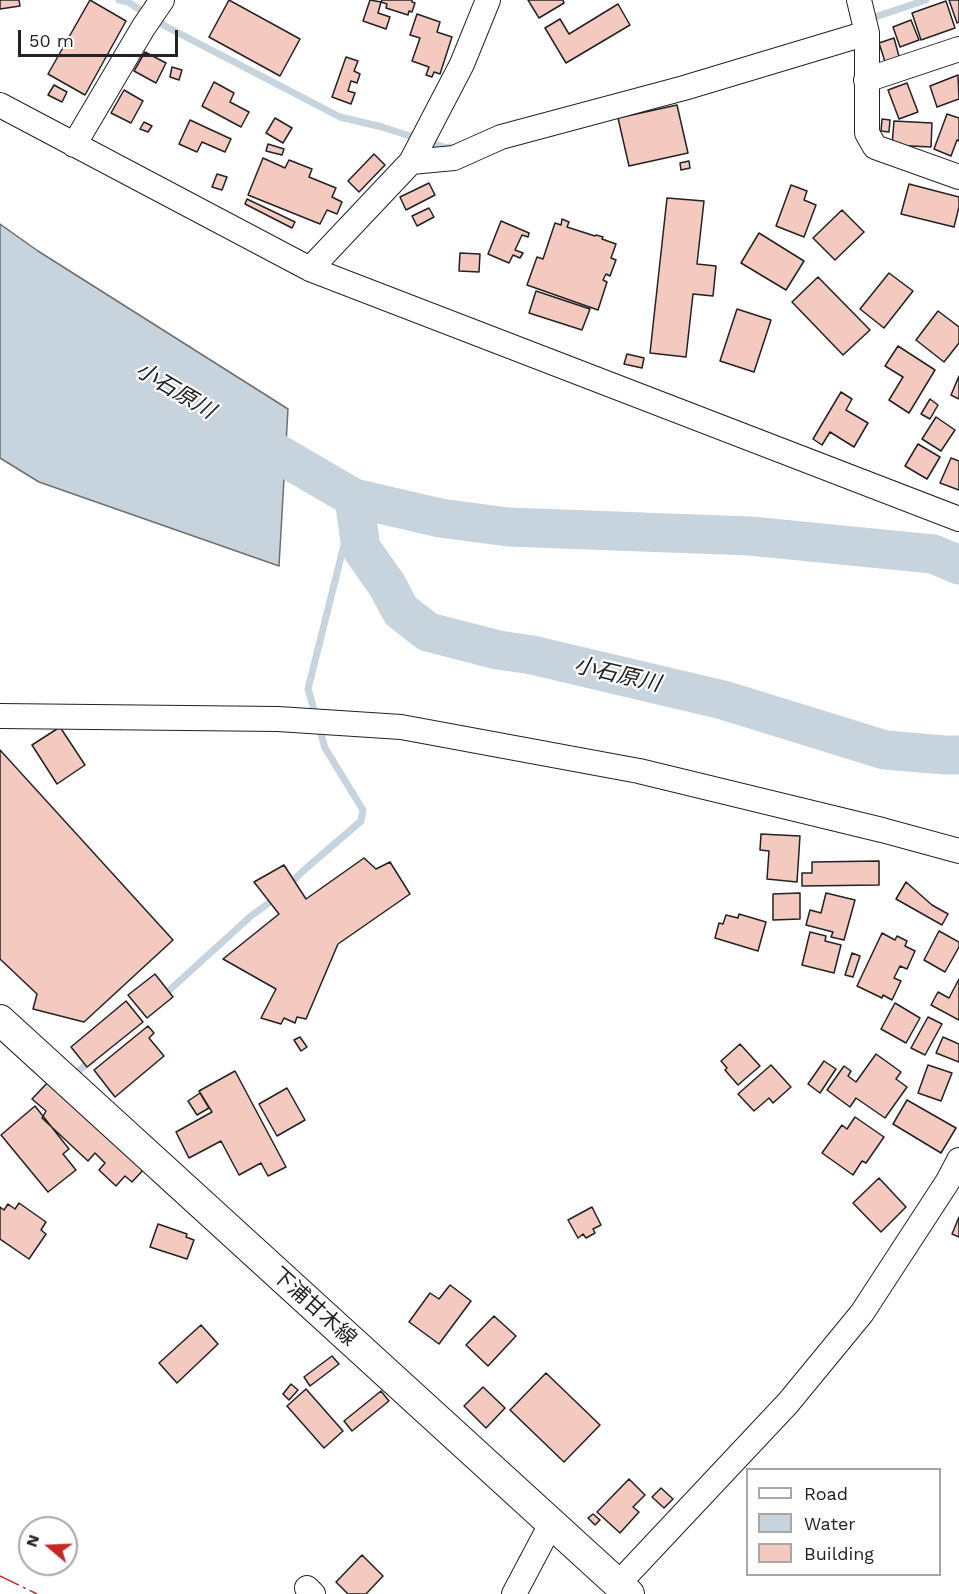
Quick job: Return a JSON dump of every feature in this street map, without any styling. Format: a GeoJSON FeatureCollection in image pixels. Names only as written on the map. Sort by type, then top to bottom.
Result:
{"type":"FeatureCollection","features":[{"type":"Feature","properties":{"kind":"main road","name":"下浦甘木線"},"geometry":{"type":"LineString","coordinates":[[0,1020],[623,1589]]}},
{"type":"Feature","properties":{"kind":"street"},"geometry":{"type":"LineString","coordinates":[[74,145],[162,0]]}},
{"type":"Feature","properties":{"kind":"street"},"geometry":{"type":"LineString","coordinates":[[310,269],[411,162],[462,64],[488,0]]}},
{"type":"Feature","properties":{"kind":"street"},"geometry":{"type":"LineString","coordinates":[[864,1],[867,33],[867,133],[875,147],[959,177]]}},
{"type":"Feature","properties":{"kind":"street"},"geometry":{"type":"LineString","coordinates":[[411,162],[454,158],[501,137],[684,88],[867,33]]}},
{"type":"Feature","properties":{"kind":"street"},"geometry":{"type":"LineString","coordinates":[[866,80],[959,49]]}},
{"type":"Feature","properties":{"kind":"street"},"geometry":{"type":"LineString","coordinates":[[0,105],[310,269],[959,519]]}},
{"type":"Feature","properties":{"kind":"street"},"geometry":{"type":"LineString","coordinates":[[0,716],[278,719],[401,727],[639,771],[959,851]]}},
{"type":"Feature","properties":{"kind":"street"},"geometry":{"type":"LineString","coordinates":[[623,1589],[788,1403],[862,1313],[948,1181],[959,1160]]}},
{"type":"Feature","properties":{"kind":"street"},"geometry":{"type":"LineString","coordinates":[[514,1594],[551,1524]]}},
{"type":"Feature","properties":{"kind":"water"},"geometry":{"type":"Polygon","coordinates":[[[0,224],[38,251],[288,409],[279,566],[39,482],[0,458],[0,224]]]}},
{"type":"Feature","properties":{"kind":"building"},"geometry":{"type":"Polygon","coordinates":[[[0,0],[19,0],[20,6],[0,9],[0,0]]]}},
{"type":"Feature","properties":{"kind":"building"},"geometry":{"type":"Polygon","coordinates":[[[90,0],[126,21],[85,95],[48,74],[90,0]]]}},
{"type":"Feature","properties":{"kind":"building"},"geometry":{"type":"Polygon","coordinates":[[[229,0],[300,39],[280,76],[209,37],[229,0]]]}},
{"type":"Feature","properties":{"kind":"building"},"geometry":{"type":"Polygon","coordinates":[[[370,0],[381,2],[378,13],[390,17],[386,29],[363,21],[370,0]]]}},
{"type":"Feature","properties":{"kind":"building"},"geometry":{"type":"Polygon","coordinates":[[[382,0],[412,0],[415,3],[412,12],[409,11],[408,15],[386,8],[387,4],[381,2],[382,0]]]}},
{"type":"Feature","properties":{"kind":"building"},"geometry":{"type":"Polygon","coordinates":[[[528,0],[563,0],[564,3],[539,18],[528,0]]]}},
{"type":"Feature","properties":{"kind":"building"},"geometry":{"type":"Polygon","coordinates":[[[949,0],[959,0],[959,22],[957,23],[949,0]]]}},
{"type":"Feature","properties":{"kind":"building"},"geometry":{"type":"Polygon","coordinates":[[[946,1],[955,28],[921,40],[912,13],[946,1]]]}},
{"type":"Feature","properties":{"kind":"building"},"geometry":{"type":"Polygon","coordinates":[[[618,4],[630,25],[566,63],[545,28],[560,19],[569,34],[618,4]]]}},
{"type":"Feature","properties":{"kind":"building"},"geometry":{"type":"Polygon","coordinates":[[[417,14],[440,22],[437,32],[452,37],[440,74],[434,72],[432,77],[426,75],[429,67],[412,61],[420,38],[410,35],[417,14]]]}},
{"type":"Feature","properties":{"kind":"building"},"geometry":{"type":"Polygon","coordinates":[[[911,20],[919,40],[900,47],[893,27],[911,20]]]}},
{"type":"Feature","properties":{"kind":"building"},"geometry":{"type":"Polygon","coordinates":[[[894,38],[900,60],[886,65],[879,43],[894,38]]]}},
{"type":"Feature","properties":{"kind":"building"},"geometry":{"type":"Polygon","coordinates":[[[145,52],[166,63],[156,83],[134,71],[145,52]]]}},
{"type":"Feature","properties":{"kind":"building"},"geometry":{"type":"Polygon","coordinates":[[[346,57],[358,61],[354,71],[360,74],[357,83],[351,81],[348,91],[355,93],[351,104],[332,97],[346,57]]]}},
{"type":"Feature","properties":{"kind":"building"},"geometry":{"type":"Polygon","coordinates":[[[172,67],[182,70],[179,80],[170,77],[172,67]]]}},
{"type":"Feature","properties":{"kind":"building"},"geometry":{"type":"Polygon","coordinates":[[[958,75],[959,99],[937,107],[930,86],[958,75]]]}},
{"type":"Feature","properties":{"kind":"building"},"geometry":{"type":"Polygon","coordinates":[[[214,82],[234,93],[230,102],[249,112],[241,127],[202,106],[214,82]]]}},
{"type":"Feature","properties":{"kind":"building"},"geometry":{"type":"Polygon","coordinates":[[[907,83],[918,112],[899,119],[888,90],[907,83]]]}},
{"type":"Feature","properties":{"kind":"building"},"geometry":{"type":"Polygon","coordinates":[[[54,85],[67,92],[62,102],[48,95],[54,85]]]}},
{"type":"Feature","properties":{"kind":"building"},"geometry":{"type":"Polygon","coordinates":[[[124,90],[143,101],[131,123],[111,113],[124,90]]]}},
{"type":"Feature","properties":{"kind":"building"},"geometry":{"type":"Polygon","coordinates":[[[677,105],[688,153],[629,166],[618,118],[677,105]]]}},
{"type":"Feature","properties":{"kind":"building"},"geometry":{"type":"Polygon","coordinates":[[[947,114],[959,118],[959,141],[957,140],[951,156],[934,149],[947,114]]]}},
{"type":"Feature","properties":{"kind":"building"},"geometry":{"type":"Polygon","coordinates":[[[275,118],[292,128],[283,143],[266,133],[275,118]]]}},
{"type":"Feature","properties":{"kind":"building"},"geometry":{"type":"Polygon","coordinates":[[[882,119],[890,120],[889,132],[881,131],[882,119]]]}},
{"type":"Feature","properties":{"kind":"building"},"geometry":{"type":"Polygon","coordinates":[[[190,120],[231,139],[225,152],[202,142],[197,152],[179,144],[190,120]]]}},
{"type":"Feature","properties":{"kind":"building"},"geometry":{"type":"Polygon","coordinates":[[[894,121],[932,123],[931,147],[892,145],[894,121]]]}},
{"type":"Feature","properties":{"kind":"building"},"geometry":{"type":"Polygon","coordinates":[[[144,122],[152,126],[148,132],[140,129],[144,122]]]}},
{"type":"Feature","properties":{"kind":"building"},"geometry":{"type":"Polygon","coordinates":[[[268,144],[284,149],[282,155],[266,151],[268,144]]]}},
{"type":"Feature","properties":{"kind":"building"},"geometry":{"type":"Polygon","coordinates":[[[374,154],[385,165],[359,192],[348,181],[374,154]]]}},
{"type":"Feature","properties":{"kind":"building"},"geometry":{"type":"Polygon","coordinates":[[[263,158],[285,168],[289,160],[312,169],[309,177],[336,188],[332,197],[342,202],[337,214],[327,210],[320,224],[248,195],[263,158]]]}},
{"type":"Feature","properties":{"kind":"building"},"geometry":{"type":"Polygon","coordinates":[[[689,161],[690,168],[681,170],[680,163],[689,161]]]}},
{"type":"Feature","properties":{"kind":"building"},"geometry":{"type":"Polygon","coordinates":[[[217,174],[227,177],[222,190],[212,187],[217,174]]]}},
{"type":"Feature","properties":{"kind":"building"},"geometry":{"type":"Polygon","coordinates":[[[429,183],[435,195],[406,210],[400,197],[429,183]]]}},
{"type":"Feature","properties":{"kind":"building"},"geometry":{"type":"Polygon","coordinates":[[[909,184],[959,197],[954,227],[901,214],[909,184]]]}},
{"type":"Feature","properties":{"kind":"building"},"geometry":{"type":"Polygon","coordinates":[[[791,185],[807,191],[804,200],[816,205],[804,237],[776,226],[791,185]]]}},
{"type":"Feature","properties":{"kind":"building"},"geometry":{"type":"Polygon","coordinates":[[[667,198],[704,201],[697,264],[716,266],[713,296],[693,294],[686,357],[650,353],[667,198]]]}},
{"type":"Feature","properties":{"kind":"building"},"geometry":{"type":"Polygon","coordinates":[[[247,199],[295,222],[292,228],[245,204],[247,199]]]}},
{"type":"Feature","properties":{"kind":"building"},"geometry":{"type":"Polygon","coordinates":[[[429,208],[434,217],[417,226],[412,216],[429,208]]]}},
{"type":"Feature","properties":{"kind":"building"},"geometry":{"type":"Polygon","coordinates":[[[842,210],[864,232],[835,260],[813,238],[842,210]]]}},
{"type":"Feature","properties":{"kind":"building"},"geometry":{"type":"Polygon","coordinates":[[[562,219],[569,222],[567,227],[603,237],[602,239],[616,244],[611,258],[616,260],[610,276],[606,274],[603,280],[607,282],[598,310],[527,285],[537,257],[543,259],[555,223],[561,225],[562,219]]]}},
{"type":"Feature","properties":{"kind":"building"},"geometry":{"type":"Polygon","coordinates":[[[501,221],[529,233],[528,237],[522,235],[515,250],[523,253],[520,258],[513,255],[509,263],[488,254],[501,221]]]}},
{"type":"Feature","properties":{"kind":"building"},"geometry":{"type":"Polygon","coordinates":[[[759,233],[804,261],[786,290],[741,263],[759,233]]]}},
{"type":"Feature","properties":{"kind":"building"},"geometry":{"type":"Polygon","coordinates":[[[460,253],[480,254],[479,272],[459,271],[460,253]]]}},
{"type":"Feature","properties":{"kind":"building"},"geometry":{"type":"Polygon","coordinates":[[[889,273],[913,291],[884,328],[860,309],[889,273]]]}},
{"type":"Feature","properties":{"kind":"building"},"geometry":{"type":"Polygon","coordinates":[[[818,277],[870,330],[843,355],[792,302],[818,277]]]}},
{"type":"Feature","properties":{"kind":"building"},"geometry":{"type":"Polygon","coordinates":[[[536,291],[590,309],[582,330],[529,313],[536,291]]]}},
{"type":"Feature","properties":{"kind":"building"},"geometry":{"type":"Polygon","coordinates":[[[737,309],[771,320],[754,372],[720,361],[737,309]]]}},
{"type":"Feature","properties":{"kind":"building"},"geometry":{"type":"Polygon","coordinates":[[[938,311],[959,327],[959,343],[944,362],[916,340],[938,311]]]}},
{"type":"Feature","properties":{"kind":"building"},"geometry":{"type":"Polygon","coordinates":[[[898,346],[935,370],[909,413],[889,400],[903,377],[885,366],[898,346]]]}},
{"type":"Feature","properties":{"kind":"building"},"geometry":{"type":"Polygon","coordinates":[[[627,354],[644,358],[642,368],[624,364],[627,354]]]}},
{"type":"Feature","properties":{"kind":"building"},"geometry":{"type":"Polygon","coordinates":[[[959,376],[959,399],[951,395],[959,376]]]}},
{"type":"Feature","properties":{"kind":"building"},"geometry":{"type":"Polygon","coordinates":[[[841,392],[852,399],[846,410],[868,423],[854,447],[830,432],[822,445],[813,439],[841,392]]]}},
{"type":"Feature","properties":{"kind":"building"},"geometry":{"type":"Polygon","coordinates":[[[930,399],[938,405],[930,419],[921,414],[930,399]]]}},
{"type":"Feature","properties":{"kind":"building"},"geometry":{"type":"Polygon","coordinates":[[[936,417],[955,430],[941,451],[922,439],[936,417]]]}},
{"type":"Feature","properties":{"kind":"building"},"geometry":{"type":"Polygon","coordinates":[[[918,444],[940,457],[927,479],[905,466],[918,444]]]}},
{"type":"Feature","properties":{"kind":"building"},"geometry":{"type":"Polygon","coordinates":[[[951,458],[959,461],[959,490],[940,483],[951,458]]]}},
{"type":"Feature","properties":{"kind":"building"},"geometry":{"type":"Polygon","coordinates":[[[60,727],[85,765],[57,784],[32,745],[60,727]]]}},
{"type":"Feature","properties":{"kind":"building"},"geometry":{"type":"Polygon","coordinates":[[[0,750],[173,940],[84,1022],[33,1009],[37,994],[0,959],[0,750]]]}},
{"type":"Feature","properties":{"kind":"building"},"geometry":{"type":"Polygon","coordinates":[[[761,834],[800,836],[797,882],[767,879],[769,851],[760,850],[761,834]]]}},
{"type":"Feature","properties":{"kind":"building"},"geometry":{"type":"Polygon","coordinates":[[[364,858],[376,869],[390,862],[410,894],[338,944],[306,1019],[297,1017],[295,1023],[284,1018],[281,1024],[261,1018],[276,989],[223,959],[279,914],[254,882],[284,865],[306,899],[364,858]]]}},
{"type":"Feature","properties":{"kind":"building"},"geometry":{"type":"Polygon","coordinates":[[[879,861],[879,885],[802,886],[802,873],[812,873],[812,862],[879,861]]]}},
{"type":"Feature","properties":{"kind":"building"},"geometry":{"type":"Polygon","coordinates":[[[906,882],[932,905],[948,914],[942,925],[896,899],[906,882]]]}},
{"type":"Feature","properties":{"kind":"building"},"geometry":{"type":"Polygon","coordinates":[[[800,893],[800,919],[773,920],[773,894],[800,893]]]}},
{"type":"Feature","properties":{"kind":"building"},"geometry":{"type":"Polygon","coordinates":[[[826,893],[855,900],[844,940],[831,937],[833,932],[806,925],[810,910],[821,913],[826,893]]]}},
{"type":"Feature","properties":{"kind":"building"},"geometry":{"type":"Polygon","coordinates":[[[739,914],[766,922],[758,951],[715,938],[719,923],[723,924],[726,915],[738,918],[739,914]]]}},
{"type":"Feature","properties":{"kind":"building"},"geometry":{"type":"Polygon","coordinates":[[[939,931],[959,942],[959,947],[945,972],[924,960],[939,931]]]}},
{"type":"Feature","properties":{"kind":"building"},"geometry":{"type":"Polygon","coordinates":[[[810,932],[826,936],[825,941],[841,945],[834,973],[802,965],[810,932]]]}},
{"type":"Feature","properties":{"kind":"building"},"geometry":{"type":"Polygon","coordinates":[[[882,933],[895,940],[897,936],[907,941],[905,946],[915,951],[907,969],[900,966],[894,978],[901,981],[892,1000],[883,995],[882,998],[857,986],[882,933]]]}},
{"type":"Feature","properties":{"kind":"building"},"geometry":{"type":"Polygon","coordinates":[[[852,953],[860,956],[853,977],[845,975],[852,953]]]}},
{"type":"Feature","properties":{"kind":"building"},"geometry":{"type":"Polygon","coordinates":[[[155,974],[173,997],[147,1018],[128,995],[155,974]]]}},
{"type":"Feature","properties":{"kind":"building"},"geometry":{"type":"Polygon","coordinates":[[[959,979],[959,1020],[931,1005],[938,992],[949,998],[959,979]]]}},
{"type":"Feature","properties":{"kind":"building"},"geometry":{"type":"Polygon","coordinates":[[[126,1001],[143,1022],[87,1067],[71,1047],[126,1001]]]}},
{"type":"Feature","properties":{"kind":"building"},"geometry":{"type":"Polygon","coordinates":[[[895,1003],[920,1018],[906,1043],[881,1029],[895,1003]]]}},
{"type":"Feature","properties":{"kind":"building"},"geometry":{"type":"Polygon","coordinates":[[[928,1017],[942,1024],[925,1055],[911,1048],[928,1017]]]}},
{"type":"Feature","properties":{"kind":"building"},"geometry":{"type":"Polygon","coordinates":[[[148,1026],[154,1033],[149,1038],[164,1056],[115,1097],[94,1070],[148,1026]]]}},
{"type":"Feature","properties":{"kind":"building"},"geometry":{"type":"Polygon","coordinates":[[[300,1037],[307,1047],[301,1051],[294,1040],[300,1037]]]}},
{"type":"Feature","properties":{"kind":"building"},"geometry":{"type":"Polygon","coordinates":[[[943,1037],[959,1044],[959,1062],[936,1053],[943,1037]]]}},
{"type":"Feature","properties":{"kind":"building"},"geometry":{"type":"Polygon","coordinates":[[[740,1044],[760,1066],[738,1085],[725,1070],[727,1068],[721,1061],[740,1044]]]}},
{"type":"Feature","properties":{"kind":"building"},"geometry":{"type":"Polygon","coordinates":[[[876,1054],[901,1072],[896,1079],[907,1087],[885,1118],[856,1098],[850,1107],[827,1090],[844,1066],[851,1071],[848,1076],[856,1082],[876,1054]]]}},
{"type":"Feature","properties":{"kind":"building"},"geometry":{"type":"Polygon","coordinates":[[[824,1061],[836,1069],[820,1093],[808,1084],[824,1061]]]}},
{"type":"Feature","properties":{"kind":"building"},"geometry":{"type":"Polygon","coordinates":[[[771,1065],[791,1087],[773,1103],[769,1098],[754,1111],[738,1094],[771,1065]]]}},
{"type":"Feature","properties":{"kind":"building"},"geometry":{"type":"Polygon","coordinates":[[[928,1065],[952,1073],[941,1101],[918,1093],[928,1065]]]}},
{"type":"Feature","properties":{"kind":"building"},"geometry":{"type":"Polygon","coordinates":[[[235,1071],[286,1167],[268,1176],[261,1163],[239,1175],[221,1141],[189,1158],[176,1132],[212,1112],[199,1091],[235,1071]]]}},
{"type":"Feature","properties":{"kind":"building"},"geometry":{"type":"Polygon","coordinates":[[[50,1080],[145,1168],[132,1182],[125,1176],[116,1186],[99,1170],[105,1163],[95,1153],[88,1161],[42,1118],[46,1111],[32,1099],[50,1080]]]}},
{"type":"Feature","properties":{"kind":"building"},"geometry":{"type":"Polygon","coordinates":[[[287,1088],[305,1120],[277,1136],[259,1104],[287,1088]]]}},
{"type":"Feature","properties":{"kind":"building"},"geometry":{"type":"Polygon","coordinates":[[[200,1093],[209,1108],[197,1115],[188,1101],[200,1093]]]}},
{"type":"Feature","properties":{"kind":"building"},"geometry":{"type":"Polygon","coordinates":[[[907,1100],[956,1128],[941,1153],[893,1124],[907,1100]]]}},
{"type":"Feature","properties":{"kind":"building"},"geometry":{"type":"Polygon","coordinates":[[[35,1106],[69,1149],[63,1154],[76,1170],[48,1192],[1,1135],[35,1106]]]}},
{"type":"Feature","properties":{"kind":"building"},"geometry":{"type":"Polygon","coordinates":[[[855,1117],[884,1137],[866,1163],[862,1161],[853,1175],[822,1153],[842,1125],[847,1129],[855,1117]]]}},
{"type":"Feature","properties":{"kind":"building"},"geometry":{"type":"Polygon","coordinates":[[[879,1178],[906,1207],[881,1232],[853,1203],[879,1178]]]}},
{"type":"Feature","properties":{"kind":"building"},"geometry":{"type":"Polygon","coordinates":[[[19,1203],[46,1222],[41,1230],[46,1234],[29,1259],[0,1239],[0,1207],[4,1210],[8,1204],[15,1209],[19,1203]]]}},
{"type":"Feature","properties":{"kind":"building"},"geometry":{"type":"Polygon","coordinates":[[[592,1207],[601,1225],[593,1229],[595,1233],[586,1238],[583,1234],[578,1238],[568,1220],[592,1207]]]}},
{"type":"Feature","properties":{"kind":"building"},"geometry":{"type":"Polygon","coordinates":[[[959,1217],[959,1237],[952,1234],[959,1217]]]}},
{"type":"Feature","properties":{"kind":"building"},"geometry":{"type":"Polygon","coordinates":[[[158,1224],[187,1234],[186,1237],[194,1240],[187,1259],[150,1247],[158,1224]]]}},
{"type":"Feature","properties":{"kind":"building"},"geometry":{"type":"Polygon","coordinates":[[[450,1285],[471,1301],[439,1344],[409,1322],[430,1293],[439,1299],[450,1285]]]}},
{"type":"Feature","properties":{"kind":"building"},"geometry":{"type":"Polygon","coordinates":[[[494,1316],[516,1336],[488,1366],[466,1345],[494,1316]]]}},
{"type":"Feature","properties":{"kind":"building"},"geometry":{"type":"Polygon","coordinates":[[[201,1325],[218,1344],[177,1383],[159,1363],[201,1325]]]}},
{"type":"Feature","properties":{"kind":"building"},"geometry":{"type":"Polygon","coordinates":[[[332,1356],[339,1364],[310,1386],[304,1377],[332,1356]]]}},
{"type":"Feature","properties":{"kind":"building"},"geometry":{"type":"Polygon","coordinates":[[[546,1373],[600,1425],[564,1462],[510,1410],[546,1373]]]}},
{"type":"Feature","properties":{"kind":"building"},"geometry":{"type":"Polygon","coordinates":[[[291,1384],[298,1390],[289,1400],[283,1394],[291,1384]]]}},
{"type":"Feature","properties":{"kind":"building"},"geometry":{"type":"Polygon","coordinates":[[[483,1387],[505,1408],[486,1428],[464,1406],[483,1387]]]}},
{"type":"Feature","properties":{"kind":"building"},"geometry":{"type":"Polygon","coordinates":[[[306,1389],[343,1431],[324,1448],[287,1406],[306,1389]]]}},
{"type":"Feature","properties":{"kind":"building"},"geometry":{"type":"Polygon","coordinates":[[[381,1391],[389,1401],[352,1431],[344,1421],[381,1391]]]}},
{"type":"Feature","properties":{"kind":"building"},"geometry":{"type":"Polygon","coordinates":[[[629,1479],[645,1495],[633,1507],[639,1512],[620,1533],[597,1512],[629,1479]]]}},
{"type":"Feature","properties":{"kind":"building"},"geometry":{"type":"Polygon","coordinates":[[[661,1488],[673,1499],[664,1508],[652,1497],[661,1488]]]}},
{"type":"Feature","properties":{"kind":"building"},"geometry":{"type":"Polygon","coordinates":[[[593,1514],[600,1520],[595,1525],[588,1518],[593,1514]]]}},
{"type":"Feature","properties":{"kind":"building"},"geometry":{"type":"Polygon","coordinates":[[[362,1555],[383,1576],[366,1594],[348,1594],[336,1582],[362,1555]]]}},
{"type":"Feature","properties":{"kind":"waterway"},"geometry":{"type":"LineString","coordinates":[[119,0],[128,2],[167,27],[340,117],[382,127],[447,148],[451,147]]}},
{"type":"Feature","properties":{"kind":"waterway"},"geometry":{"type":"LineString","coordinates":[[869,19],[926,0]]}},
{"type":"Feature","properties":{"kind":"waterway","name":"小石原川"},"geometry":{"type":"LineString","coordinates":[[239,431],[354,498],[440,518],[508,527],[750,536],[933,554],[959,565]]}},
{"type":"Feature","properties":{"kind":"waterway"},"geometry":{"type":"LineString","coordinates":[[289,885],[361,821],[363,810],[325,748],[308,689],[354,498]]}},
{"type":"Feature","properties":{"kind":"waterway","name":"小石原川"},"geometry":{"type":"LineString","coordinates":[[354,498],[361,548],[387,585],[401,611],[428,632],[498,650],[532,655],[723,700],[885,750],[959,755]]}},
{"type":"Feature","properties":{"kind":"waterway"},"geometry":{"type":"LineString","coordinates":[[163,996],[251,916],[277,897]]}},
{"type":"Feature","properties":{"kind":"waterway"},"geometry":{"type":"LineString","coordinates":[[73,1075],[92,1060]]}},
{"type":"Feature","properties":{"kind":"power"},"geometry":{"type":"LineString","coordinates":[[0,1576],[37,1594]]}}]}
